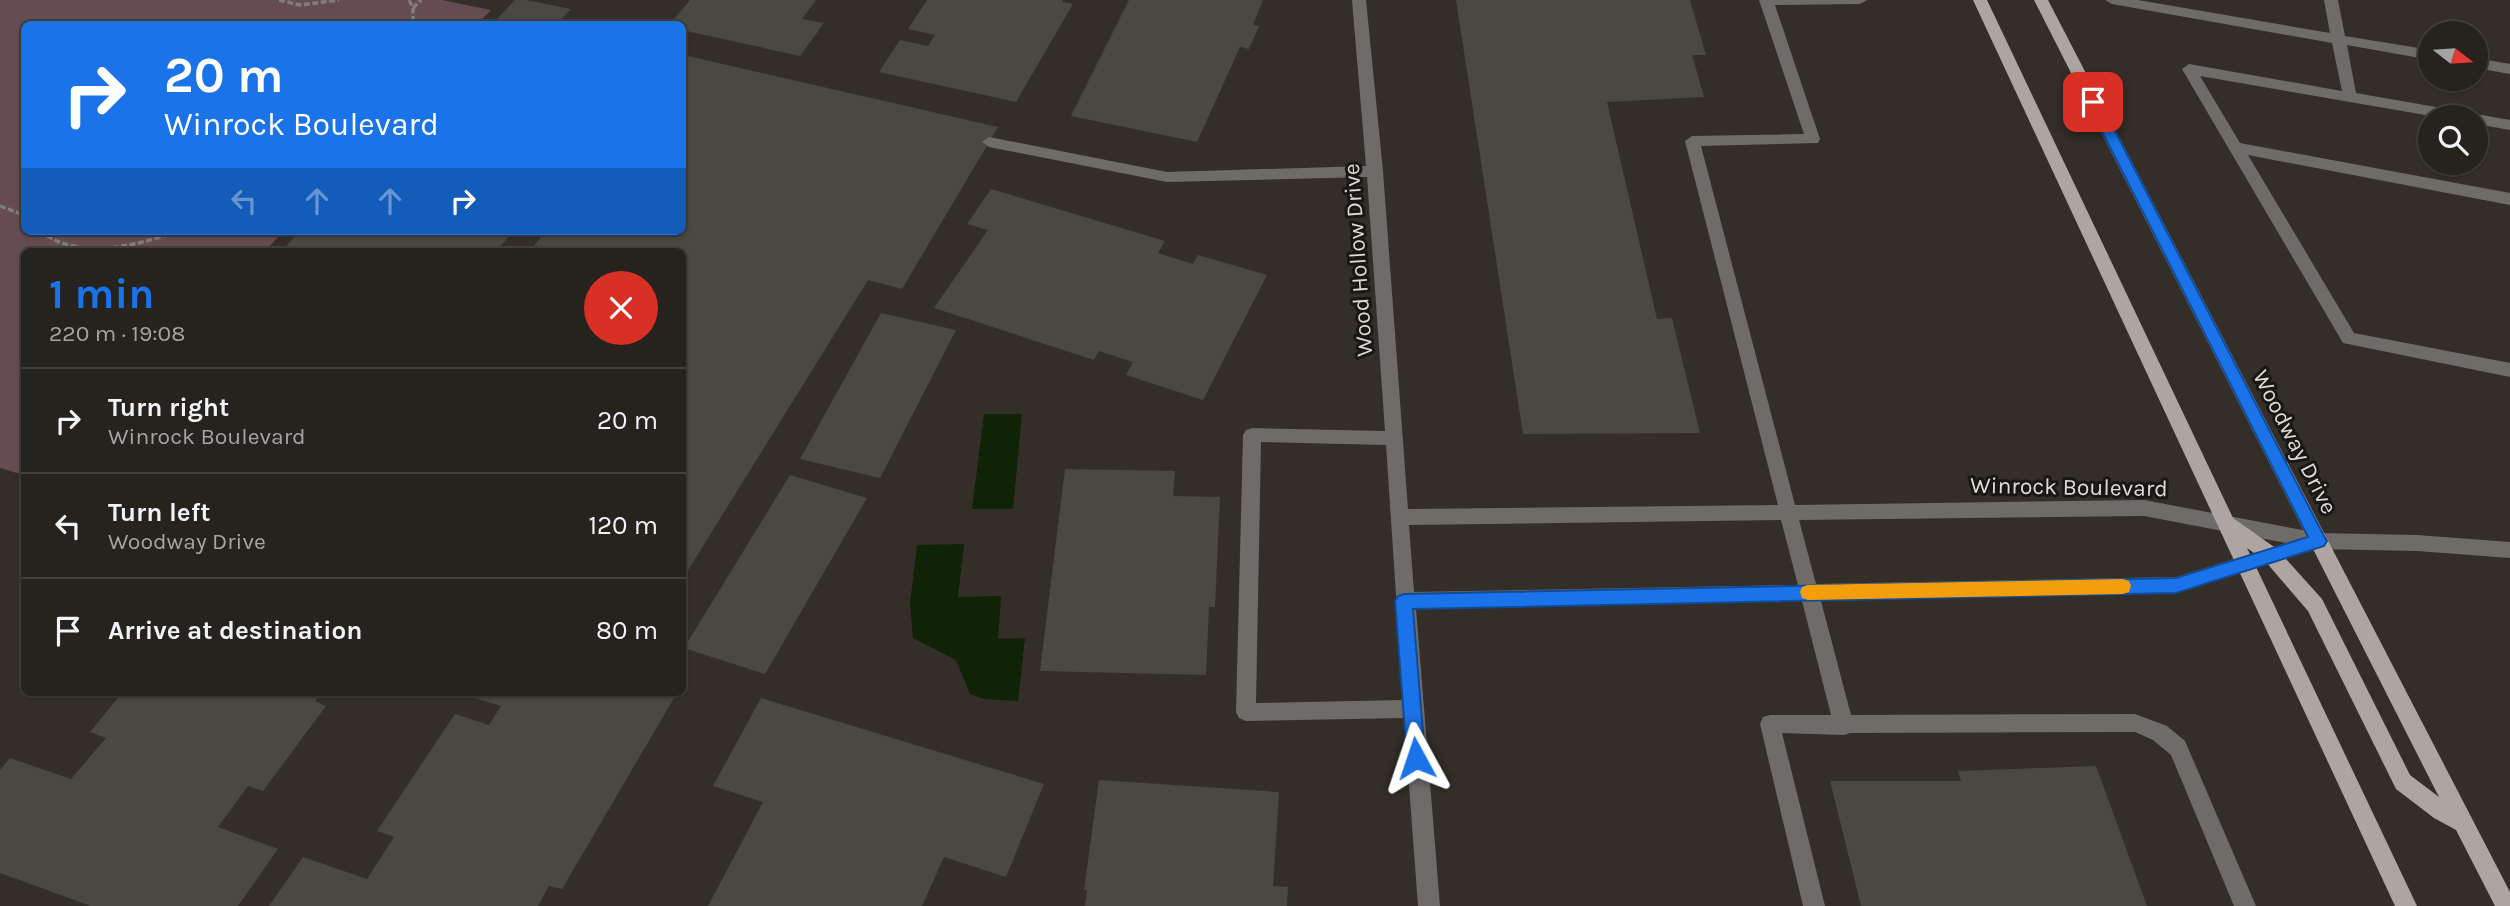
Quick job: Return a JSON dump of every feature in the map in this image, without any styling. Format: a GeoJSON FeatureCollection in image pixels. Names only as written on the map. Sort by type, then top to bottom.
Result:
{"type":"FeatureCollection","features":[{"type":"Feature","properties":{"kind":"main road"},"geometry":{"type":"LineString","coordinates":[[1980,0],[2406,906]]}},
{"type":"Feature","properties":{"kind":"main road","name":"Woodway Drive"},"geometry":{"type":"LineString","coordinates":[[2041,0],[2506,906]]}},
{"type":"Feature","properties":{"kind":"main road"},"geometry":{"type":"LineString","coordinates":[[2227,524],[2272,555],[2315,605],[2403,782],[2441,811],[2463,823]]}},
{"type":"Feature","properties":{"kind":"street","name":"Wood Hollow Drive"},"geometry":{"type":"LineString","coordinates":[[1359,0],[1376,172],[1399,517]]}},
{"type":"Feature","properties":{"kind":"street"},"geometry":{"type":"LineString","coordinates":[[1844,726],[1692,141],[1813,139],[1767,1],[1860,0]]}},
{"type":"Feature","properties":{"kind":"street"},"geometry":{"type":"LineString","coordinates":[[2112,0],[2418,53]]}},
{"type":"Feature","properties":{"kind":"street"},"geometry":{"type":"LineString","coordinates":[[2331,0],[2350,97]]}},
{"type":"Feature","properties":{"kind":"street"},"geometry":{"type":"LineString","coordinates":[[2488,65],[2510,69]]}},
{"type":"Feature","properties":{"kind":"street"},"geometry":{"type":"LineString","coordinates":[[2418,109],[2189,69],[2349,338],[2510,370]]}},
{"type":"Feature","properties":{"kind":"street"},"geometry":{"type":"LineString","coordinates":[[2488,121],[2510,125]]}},
{"type":"Feature","properties":{"kind":"street"},"geometry":{"type":"LineString","coordinates":[[989,142],[1167,177],[1376,172]]}},
{"type":"Feature","properties":{"kind":"street"},"geometry":{"type":"LineString","coordinates":[[2235,147],[2510,199]]}},
{"type":"Feature","properties":{"kind":"street"},"geometry":{"type":"LineString","coordinates":[[1394,438],[1252,435],[1246,712],[1412,709]]}},
{"type":"Feature","properties":{"kind":"street","name":"Winrock Boulevard"},"geometry":{"type":"LineString","coordinates":[[1399,517],[2144,508],[2318,541]]}},
{"type":"Feature","properties":{"kind":"street"},"geometry":{"type":"LineString","coordinates":[[1399,517],[1429,906]]}},
{"type":"Feature","properties":{"kind":"street"},"geometry":{"type":"LineString","coordinates":[[1404,601],[2176,585],[2318,541],[2417,542],[2510,550]]}},
{"type":"Feature","properties":{"kind":"street"},"geometry":{"type":"LineString","coordinates":[[1814,906],[1770,724],[1844,726],[2135,723],[2160,733],[2178,748],[2245,906]]}},
{"type":"Feature","properties":{"kind":"path"},"geometry":{"type":"LineString","coordinates":[[279,0],[300,5],[339,0]]}},
{"type":"Feature","properties":{"kind":"path"},"geometry":{"type":"LineString","coordinates":[[409,0],[413,8],[413,21]]}},
{"type":"Feature","properties":{"kind":"path"},"geometry":{"type":"LineString","coordinates":[[413,8],[421,0]]}},
{"type":"Feature","properties":{"kind":"path"},"geometry":{"type":"LineString","coordinates":[[0,206],[21,214]]}},
{"type":"Feature","properties":{"kind":"path"},"geometry":{"type":"LineString","coordinates":[[44,235],[48,240],[76,248]]}},
{"type":"Feature","properties":{"kind":"path"},"geometry":{"type":"LineString","coordinates":[[94,248],[123,246],[165,235]]}},
{"type":"Feature","properties":{"kind":"shaded area"},"geometry":{"type":"Polygon","coordinates":[[[0,0],[442,0],[491,10],[480,21],[21,21],[21,235],[280,235],[268,248],[21,248],[21,474],[0,468],[0,0]]]}},
{"type":"Feature","properties":{"kind":"shaded area"},"geometry":{"type":"Polygon","coordinates":[[[984,414],[1022,414],[1013,509],[972,509],[984,414]]]}},
{"type":"Feature","properties":{"kind":"shaded area"},"geometry":{"type":"Polygon","coordinates":[[[964,544],[958,597],[1001,596],[998,639],[1025,638],[1018,701],[984,699],[970,694],[956,660],[913,638],[910,604],[917,545],[964,544]]]}},
{"type":"Feature","properties":{"kind":"building"},"geometry":{"type":"Polygon","coordinates":[[[515,0],[571,9],[560,21],[495,21],[515,0]]]}},
{"type":"Feature","properties":{"kind":"building"},"geometry":{"type":"Polygon","coordinates":[[[690,0],[816,0],[802,19],[824,23],[800,56],[686,31],[686,21],[672,21],[690,0]]]}},
{"type":"Feature","properties":{"kind":"building"},"geometry":{"type":"Polygon","coordinates":[[[927,0],[1063,0],[1062,2],[1073,4],[1016,102],[879,72],[900,40],[928,46],[935,35],[908,29],[927,0]]]}},
{"type":"Feature","properties":{"kind":"building"},"geometry":{"type":"Polygon","coordinates":[[[1129,0],[1263,0],[1253,25],[1259,26],[1249,49],[1240,47],[1197,142],[1071,116],[1129,0]]]}},
{"type":"Feature","properties":{"kind":"building"},"geometry":{"type":"Polygon","coordinates":[[[1456,0],[1690,0],[1706,55],[1692,55],[1704,97],[1607,102],[1657,319],[1672,318],[1700,433],[1523,434],[1456,0]]]}},
{"type":"Feature","properties":{"kind":"building"},"geometry":{"type":"Polygon","coordinates":[[[688,56],[998,127],[902,289],[868,280],[686,574],[686,248],[532,248],[543,235],[686,235],[688,56]]]}},
{"type":"Feature","properties":{"kind":"building"},"geometry":{"type":"Polygon","coordinates":[[[991,189],[1165,241],[1158,253],[1193,264],[1198,255],[1267,275],[1203,400],[1126,375],[1133,362],[1099,351],[1094,360],[934,308],[988,230],[967,224],[991,189]]]}},
{"type":"Feature","properties":{"kind":"building"},"geometry":{"type":"Polygon","coordinates":[[[296,235],[510,235],[499,248],[285,248],[296,235]]]}},
{"type":"Feature","properties":{"kind":"building"},"geometry":{"type":"Polygon","coordinates":[[[881,313],[956,330],[880,478],[800,459],[881,313]]]}},
{"type":"Feature","properties":{"kind":"building"},"geometry":{"type":"Polygon","coordinates":[[[1065,469],[1175,471],[1173,496],[1220,497],[1215,607],[1209,607],[1206,675],[1040,671],[1065,469]]]}},
{"type":"Feature","properties":{"kind":"building"},"geometry":{"type":"Polygon","coordinates":[[[790,475],[867,498],[765,674],[686,649],[790,475]]]}},
{"type":"Feature","properties":{"kind":"building"},"geometry":{"type":"Polygon","coordinates":[[[120,696],[319,696],[315,701],[326,706],[263,791],[248,786],[218,827],[278,849],[238,906],[91,906],[0,873],[0,770],[10,758],[71,779],[106,738],[90,732],[120,696]]]}},
{"type":"Feature","properties":{"kind":"building"},"geometry":{"type":"Polygon","coordinates":[[[468,696],[675,696],[562,889],[549,886],[538,906],[269,906],[303,857],[367,879],[394,837],[377,831],[455,714],[489,725],[501,706],[468,696]]]}},
{"type":"Feature","properties":{"kind":"building"},"geometry":{"type":"Polygon","coordinates":[[[761,698],[1044,784],[1006,877],[944,857],[922,906],[708,906],[763,802],[713,786],[761,698]]]}},
{"type":"Feature","properties":{"kind":"building"},"geometry":{"type":"Polygon","coordinates":[[[2096,766],[2147,906],[1861,906],[1830,781],[1961,781],[1958,771],[2096,766]]]}},
{"type":"Feature","properties":{"kind":"building"},"geometry":{"type":"Polygon","coordinates":[[[1099,780],[1279,792],[1273,886],[1288,887],[1287,906],[1085,906],[1087,890],[1084,890],[1099,780]]]}},
{"type":"Feature","properties":{"kind":"slow traffic"},"geometry":{"type":"LineString","coordinates":[[1808,592],[2123,586]]}},
{"type":"Feature","properties":{"kind":"route"},"geometry":{"type":"LineString","coordinates":[[1416,758],[1404,601],[2176,585],[2318,541],[2093,102]]}}]}
